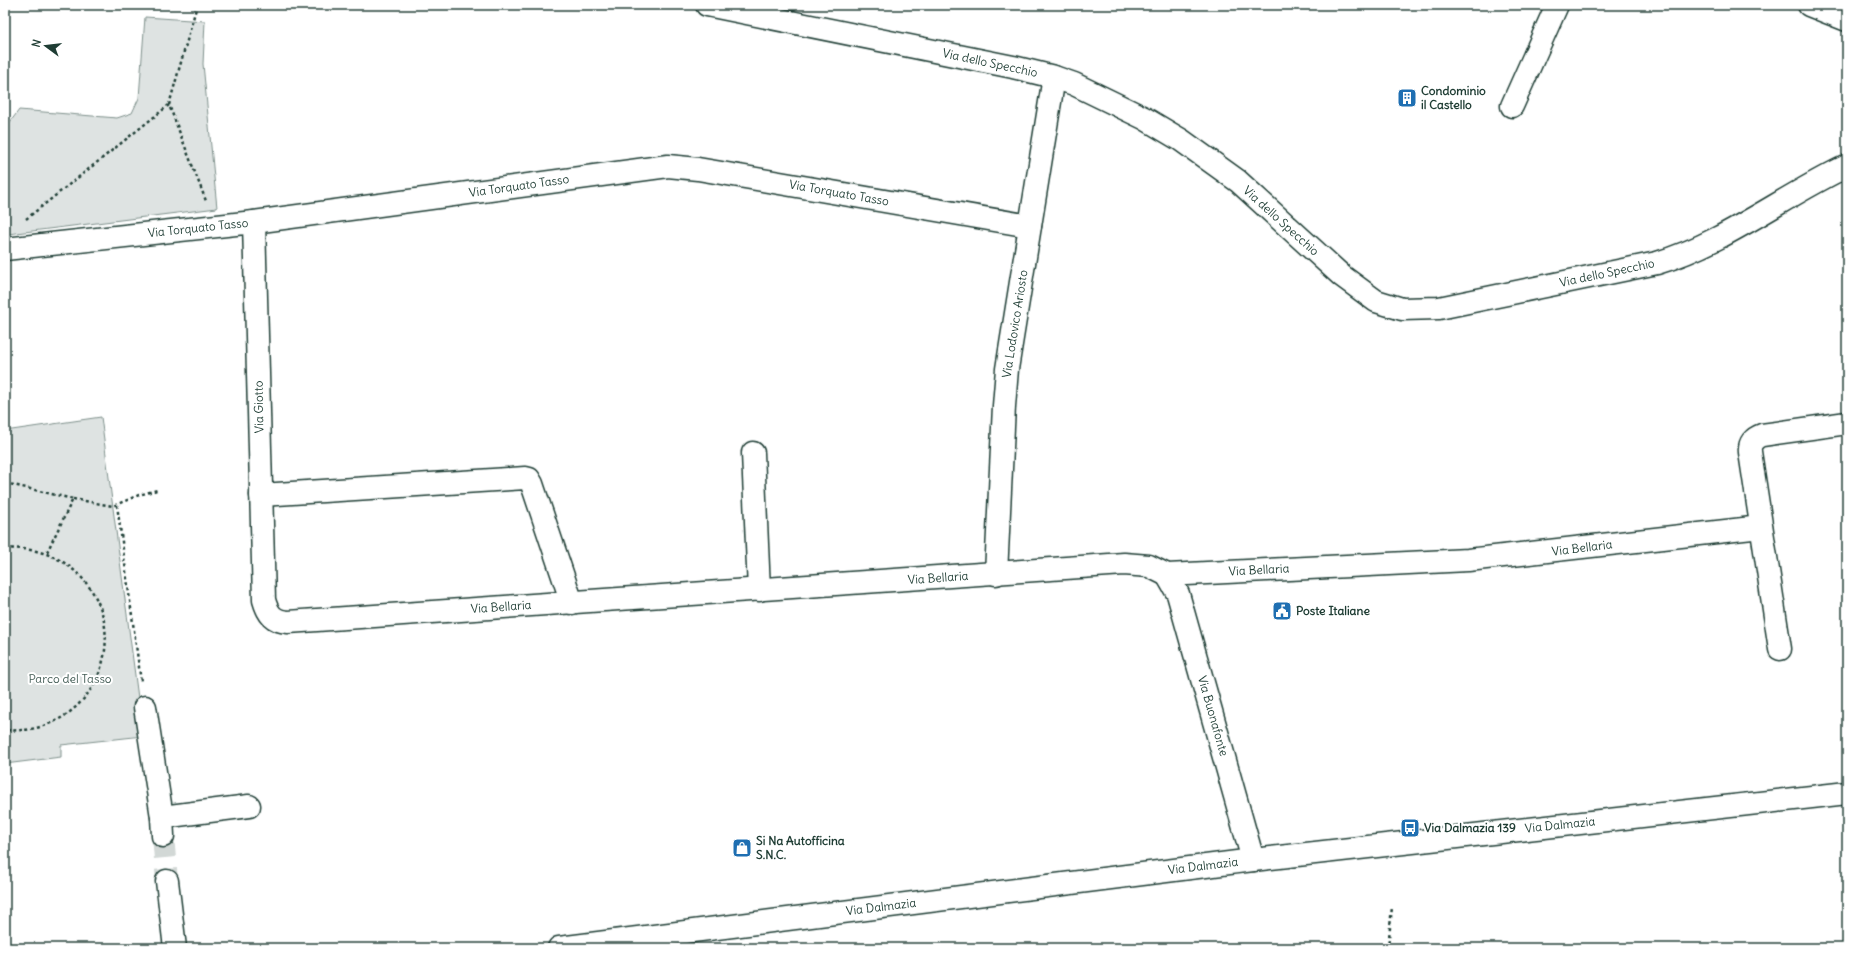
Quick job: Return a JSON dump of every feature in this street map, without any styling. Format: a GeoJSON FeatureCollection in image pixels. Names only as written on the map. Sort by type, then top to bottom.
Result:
{"type":"FeatureCollection","features":[{"type":"Feature","properties":{"kind":"street","name":"Via dello Specchio"},"geometry":{"type":"LineString","coordinates":[[707,5],[1013,67],[1054,77],[1099,95],[1144,118],[1181,140],[1238,181],[1352,285],[1376,301],[1402,309],[1439,308],[1657,263],[1678,257],[1711,242],[1847,166]]}},
{"type":"Feature","properties":{"kind":"street"},"geometry":{"type":"LineString","coordinates":[[1512,106],[1557,5]]}},
{"type":"Feature","properties":{"kind":"street"},"geometry":{"type":"LineString","coordinates":[[1809,5],[1847,20]]}},
{"type":"Feature","properties":{"kind":"street","name":"Via Lodovico Ariosto"},"geometry":{"type":"LineString","coordinates":[[996,574],[1004,406],[1014,326],[1054,77]]}},
{"type":"Feature","properties":{"kind":"street","name":"Via Torquato Tasso"},"geometry":{"type":"LineString","coordinates":[[5,249],[254,222],[668,166],[698,168],[1030,226]]}},
{"type":"Feature","properties":{"kind":"street","name":"Via Giotto"},"geometry":{"type":"LineString","coordinates":[[254,222],[263,592]]}},
{"type":"Feature","properties":{"kind":"street"},"geometry":{"type":"LineString","coordinates":[[1780,649],[1750,448],[1755,438],[1762,435],[1847,423]]}},
{"type":"Feature","properties":{"kind":"street"},"geometry":{"type":"LineString","coordinates":[[753,453],[759,590]]}},
{"type":"Feature","properties":{"kind":"street"},"geometry":{"type":"LineString","coordinates":[[261,495],[525,478],[529,479],[572,603]]}},
{"type":"Feature","properties":{"kind":"street","name":"Via Bellaria"},"geometry":{"type":"LineString","coordinates":[[263,592],[267,609],[271,617],[279,621],[288,622],[1124,564],[1149,566],[1168,575],[1468,560],[1761,527]]}},
{"type":"Feature","properties":{"kind":"street","name":"Via Buonafonte"},"geometry":{"type":"LineString","coordinates":[[1168,575],[1178,594],[1253,860]]}},
{"type":"Feature","properties":{"kind":"street"},"geometry":{"type":"LineString","coordinates":[[145,707],[162,826],[249,806]]}},
{"type":"Feature","properties":{"kind":"street","name":"Via Dalmazia"},"geometry":{"type":"LineString","coordinates":[[559,948],[1253,860],[1847,793]]}},
{"type":"Feature","properties":{"kind":"street"},"geometry":{"type":"LineString","coordinates":[[167,881],[175,948]]}},
{"type":"Feature","properties":{"kind":"path"},"geometry":{"type":"LineString","coordinates":[[20,224],[169,105],[198,5]]}},
{"type":"Feature","properties":{"kind":"path"},"geometry":{"type":"LineString","coordinates":[[169,105],[206,202]]}},
{"type":"Feature","properties":{"kind":"path"},"geometry":{"type":"LineString","coordinates":[[5,483],[73,499],[113,506],[158,490]]}},
{"type":"Feature","properties":{"kind":"path"},"geometry":{"type":"LineString","coordinates":[[46,554],[73,499]]}},
{"type":"Feature","properties":{"kind":"path"},"geometry":{"type":"LineString","coordinates":[[117,505],[145,707]]}},
{"type":"Feature","properties":{"kind":"path"},"geometry":{"type":"LineString","coordinates":[[5,549],[20,549],[46,554],[61,561],[74,570],[86,582],[95,595],[102,610],[106,627],[104,659],[99,675],[91,690],[81,703],[68,714],[54,722],[23,730],[5,730]]}},
{"type":"Feature","properties":{"kind":"path"},"geometry":{"type":"LineString","coordinates":[[1388,948],[1392,907]]}},
{"type":"Feature","properties":{"kind":"green space"},"geometry":{"type":"Polygon","coordinates":[[[145,17],[205,21],[203,64],[217,208],[8,234],[5,183],[5,129],[19,110],[117,118],[132,113],[139,98],[145,17]]]}},
{"type":"Feature","properties":{"kind":"green space","name":"Parco del Tasso"},"geometry":{"type":"Polygon","coordinates":[[[101,417],[143,736],[61,745],[61,757],[5,764],[5,431],[101,417]]]}},
{"type":"Feature","properties":{"kind":"tunnel"},"geometry":{"type":"LineString","coordinates":[[163,836],[167,881]]}},
{"type":"Feature","properties":{"kind":"place","name":"Condominio il Castello"},"geometry":{"type":"Point","coordinates":[1407,98]}},
{"type":"Feature","properties":{"kind":"place","name":"Poste Italiane"},"geometry":{"type":"Point","coordinates":[1282,611]}},
{"type":"Feature","properties":{"kind":"place","name":"Via Dalmazia 139"},"geometry":{"type":"Point","coordinates":[1410,828]}},
{"type":"Feature","properties":{"kind":"place","name":"Si Na Autofficina S.N.C."},"geometry":{"type":"Point","coordinates":[742,848]}}]}
